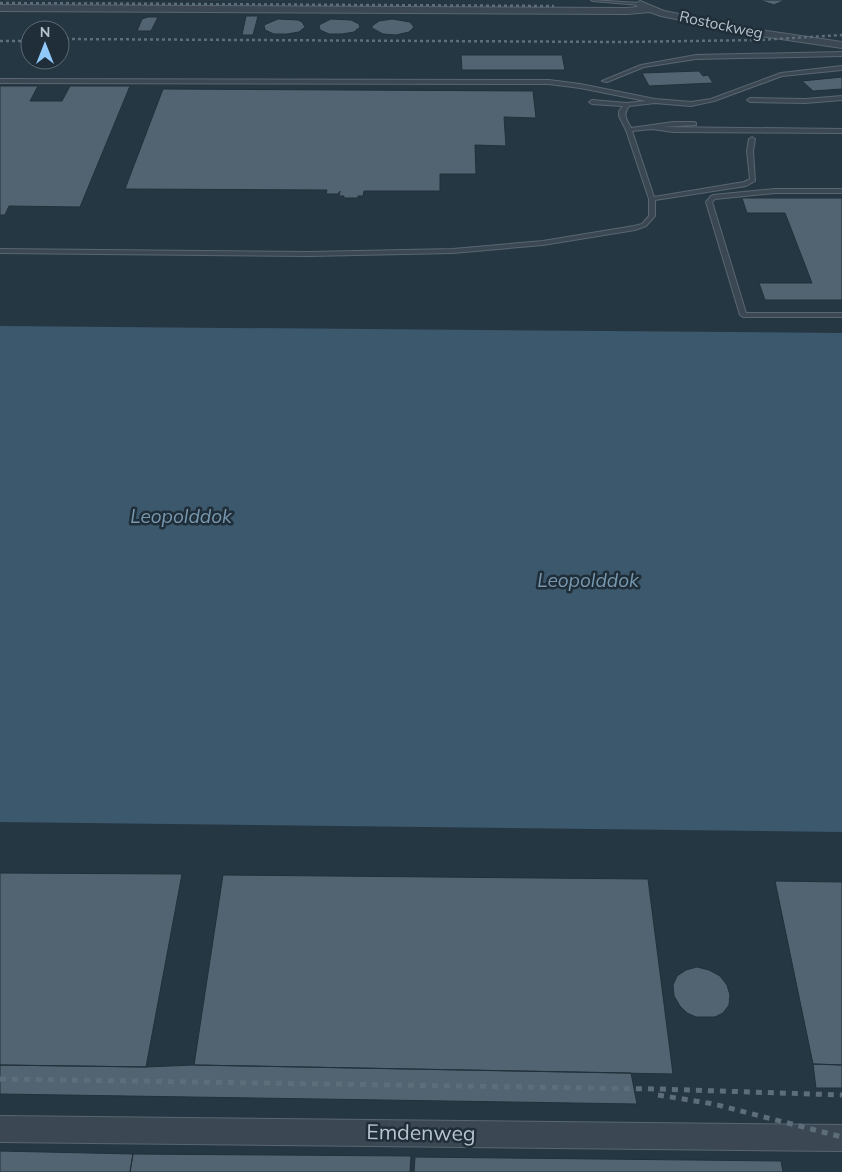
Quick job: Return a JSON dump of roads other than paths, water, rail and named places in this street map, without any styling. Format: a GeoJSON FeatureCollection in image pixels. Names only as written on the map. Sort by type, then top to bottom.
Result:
{"type":"FeatureCollection","features":[{"type":"Feature","properties":{"kind":"street","name":"Rostockweg"},"geometry":{"type":"LineString","coordinates":[[0,8],[627,11],[642,4],[766,34],[842,45]]}},
{"type":"Feature","properties":{"kind":"street","name":"Emdenweg"},"geometry":{"type":"LineString","coordinates":[[0,1129],[842,1138]]}},
{"type":"Feature","properties":{"kind":"lane"},"geometry":{"type":"LineString","coordinates":[[594,0],[642,4]]}},
{"type":"Feature","properties":{"kind":"lane"},"geometry":{"type":"LineString","coordinates":[[605,81],[643,66],[696,57],[842,54]]}},
{"type":"Feature","properties":{"kind":"lane"},"geometry":{"type":"LineString","coordinates":[[0,81],[550,82],[655,101],[691,104],[712,100],[780,75],[819,69],[842,68]]}},
{"type":"Feature","properties":{"kind":"lane"},"geometry":{"type":"LineString","coordinates":[[750,100],[805,101],[842,98]]}},
{"type":"Feature","properties":{"kind":"lane"},"geometry":{"type":"LineString","coordinates":[[592,102],[627,105],[655,101]]}},
{"type":"Feature","properties":{"kind":"lane"},"geometry":{"type":"LineString","coordinates":[[0,251],[309,254],[453,251],[527,245],[624,230],[644,225],[652,216],[652,199],[629,130],[622,116],[622,111],[627,105]]}},
{"type":"Feature","properties":{"kind":"lane"},"geometry":{"type":"LineString","coordinates":[[629,130],[673,124],[694,124]]}},
{"type":"Feature","properties":{"kind":"lane"},"geometry":{"type":"LineString","coordinates":[[654,128],[673,130],[842,131]]}},
{"type":"Feature","properties":{"kind":"lane"},"geometry":{"type":"LineString","coordinates":[[652,199],[746,184],[753,180],[750,151],[752,139]]}},
{"type":"Feature","properties":{"kind":"lane"},"geometry":{"type":"LineString","coordinates":[[842,191],[775,191],[712,197],[710,202],[743,315],[842,316]]}},
{"type":"Feature","properties":{"kind":"water","name":"Leopolddok"},"geometry":{"type":"Polygon","coordinates":[[[0,326],[842,333],[842,832],[0,822],[0,326]]]}},
{"type":"Feature","properties":{"kind":"railway"},"geometry":{"type":"LineString","coordinates":[[0,3],[554,6]]}},
{"type":"Feature","properties":{"kind":"railway"},"geometry":{"type":"LineString","coordinates":[[70,39],[622,42],[759,40],[842,35]]}},
{"type":"Feature","properties":{"kind":"railway"},"geometry":{"type":"LineString","coordinates":[[0,41],[20,41]]}},
{"type":"Feature","properties":{"kind":"railway"},"geometry":{"type":"LineString","coordinates":[[0,1079],[657,1089],[842,1095]]}},
{"type":"Feature","properties":{"kind":"railway"},"geometry":{"type":"LineString","coordinates":[[658,1095],[714,1104],[842,1137]]}}]}
